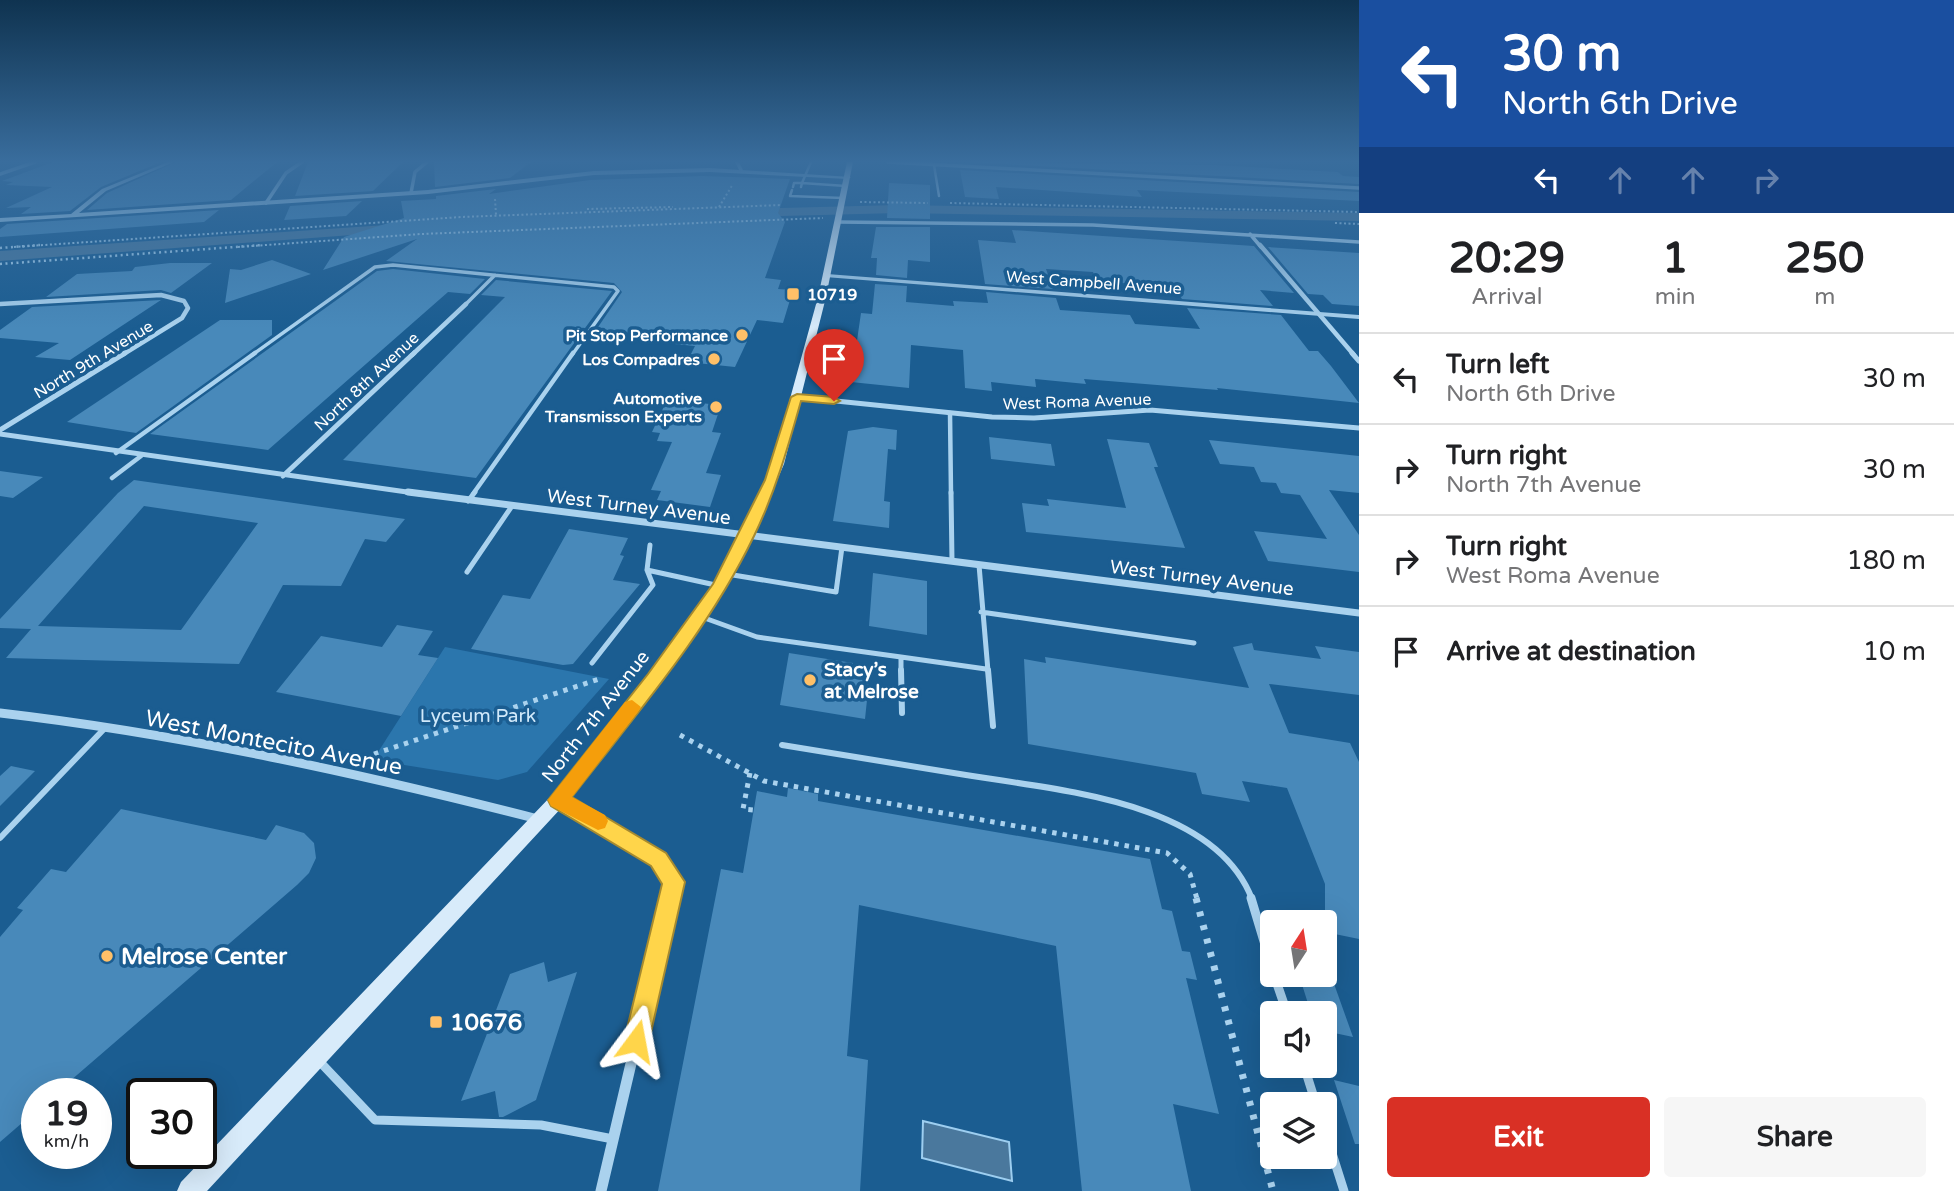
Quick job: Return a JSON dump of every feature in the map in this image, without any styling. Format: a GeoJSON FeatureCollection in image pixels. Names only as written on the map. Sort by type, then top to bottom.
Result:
{"type":"FeatureCollection","features":[{"type":"Feature","properties":{"kind":"main road","name":"North 7th Avenue"},"geometry":{"type":"LineString","coordinates":[[190,1191],[558,800],[655,678],[699,616],[747,536],[778,464],[797,397],[839,219]]}},
{"type":"Feature","properties":{"kind":"street"},"geometry":{"type":"LineString","coordinates":[[0,220],[35,218]]}},
{"type":"Feature","properties":{"kind":"street"},"geometry":{"type":"LineString","coordinates":[[839,219],[1039,223],[1359,242]]}},
{"type":"Feature","properties":{"kind":"street"},"geometry":{"type":"LineString","coordinates":[[1250,234],[1359,361]]}},
{"type":"Feature","properties":{"kind":"street","name":"West Campbell Avenue"},"geometry":{"type":"LineString","coordinates":[[827,276],[1359,317]]}},
{"type":"Feature","properties":{"kind":"street","name":"North 9th Avenue"},"geometry":{"type":"LineString","coordinates":[[0,304],[126,294],[161,295],[184,301],[188,309],[182,318],[0,432]]}},
{"type":"Feature","properties":{"kind":"street","name":"North 8th Avenue"},"geometry":{"type":"LineString","coordinates":[[283,476],[466,304]]}},
{"type":"Feature","properties":{"kind":"street","name":"West Roma Avenue"},"geometry":{"type":"LineString","coordinates":[[797,397],[950,413],[1034,418],[1150,410],[1359,428]]}},
{"type":"Feature","properties":{"kind":"street","name":"West Turney Avenue"},"geometry":{"type":"LineString","coordinates":[[0,432],[116,453],[283,476],[1359,613]]}},
{"type":"Feature","properties":{"kind":"street","name":"West Montecito Avenue"},"geometry":{"type":"LineString","coordinates":[[0,713],[226,750],[463,799],[539,819]]}},
{"type":"Feature","properties":{"kind":"street"},"geometry":{"type":"LineString","coordinates":[[558,800],[659,859],[674,882],[601,1191]]}},
{"type":"Feature","properties":{"kind":"lane"},"geometry":{"type":"LineString","coordinates":[[116,453],[375,267],[393,265],[614,286],[618,291],[468,500]]}},
{"type":"Feature","properties":{"kind":"lane"},"geometry":{"type":"LineString","coordinates":[[466,304],[495,275]]}},
{"type":"Feature","properties":{"kind":"lane"},"geometry":{"type":"LineString","coordinates":[[950,413],[952,561]]}},
{"type":"Feature","properties":{"kind":"lane"},"geometry":{"type":"LineString","coordinates":[[112,478],[141,456]]}},
{"type":"Feature","properties":{"kind":"lane"},"geometry":{"type":"LineString","coordinates":[[467,572],[512,506]]}},
{"type":"Feature","properties":{"kind":"lane"},"geometry":{"type":"LineString","coordinates":[[592,663],[653,585],[647,570],[650,545]]}},
{"type":"Feature","properties":{"kind":"lane"},"geometry":{"type":"LineString","coordinates":[[647,570],[836,592],[842,547]]}},
{"type":"Feature","properties":{"kind":"lane"},"geometry":{"type":"LineString","coordinates":[[979,565],[993,726]]}},
{"type":"Feature","properties":{"kind":"lane"},"geometry":{"type":"LineString","coordinates":[[981,612],[1194,643]]}},
{"type":"Feature","properties":{"kind":"lane"},"geometry":{"type":"LineString","coordinates":[[699,616],[757,637],[986,669]]}},
{"type":"Feature","properties":{"kind":"lane"},"geometry":{"type":"LineString","coordinates":[[901,657],[902,713]]}},
{"type":"Feature","properties":{"kind":"lane"},"geometry":{"type":"LineString","coordinates":[[0,838],[104,729]]}},
{"type":"Feature","properties":{"kind":"lane"},"geometry":{"type":"LineString","coordinates":[[782,745],[1109,799],[1149,811],[1178,826],[1216,854],[1244,881],[1260,931]]}},
{"type":"Feature","properties":{"kind":"lane"},"geometry":{"type":"LineString","coordinates":[[315,1057],[375,1120],[541,1125],[613,1139]]}},
{"type":"Feature","properties":{"kind":"lane"},"geometry":{"type":"LineString","coordinates":[[1337,1169],[1344,1191]]}},
{"type":"Feature","properties":{"kind":"path"},"geometry":{"type":"LineString","coordinates":[[0,248],[461,218]]}},
{"type":"Feature","properties":{"kind":"path"},"geometry":{"type":"LineString","coordinates":[[0,264],[421,234],[818,218]]}},
{"type":"Feature","properties":{"kind":"path"},"geometry":{"type":"LineString","coordinates":[[374,754],[602,678]]}},
{"type":"Feature","properties":{"kind":"path"},"geometry":{"type":"LineString","coordinates":[[680,735],[764,781],[1167,853],[1179,861],[1190,874],[1273,1191]]}},
{"type":"Feature","properties":{"kind":"path"},"geometry":{"type":"LineString","coordinates":[[750,773],[743,808],[754,810]]}},
{"type":"Feature","properties":{"kind":"green space","name":"Lyceum Park"},"geometry":{"type":"Polygon","coordinates":[[[445,647],[609,679],[527,772],[498,780],[373,760],[445,647]]]}},
{"type":"Feature","properties":{"kind":"shaded area"},"geometry":{"type":"Polygon","coordinates":[[[923,1121],[1009,1142],[1012,1181],[922,1158],[923,1121]]]}},
{"type":"Feature","properties":{"kind":"building"},"geometry":{"type":"Polygon","coordinates":[[[104,218],[210,218],[204,222],[0,237],[0,229],[7,224],[104,218]]]}},
{"type":"Feature","properties":{"kind":"building"},"geometry":{"type":"Polygon","coordinates":[[[285,218],[322,218],[284,220],[285,218]]]}},
{"type":"Feature","properties":{"kind":"building"},"geometry":{"type":"Polygon","coordinates":[[[404,218],[782,218],[785,222],[765,278],[781,280],[778,289],[793,290],[783,323],[757,320],[735,367],[687,362],[695,346],[654,342],[658,335],[596,330],[622,292],[614,283],[386,261],[417,239],[323,270],[344,237],[404,218]]]}},
{"type":"Feature","properties":{"kind":"building"},"geometry":{"type":"Polygon","coordinates":[[[887,218],[930,218],[930,219],[887,218]]]}},
{"type":"Feature","properties":{"kind":"building"},"geometry":{"type":"Polygon","coordinates":[[[876,227],[930,227],[930,262],[908,260],[907,278],[876,275],[877,258],[871,258],[876,227]]]}},
{"type":"Feature","properties":{"kind":"building"},"geometry":{"type":"Polygon","coordinates":[[[1012,230],[1254,246],[1294,293],[1260,290],[1273,306],[1182,299],[1174,287],[1097,281],[1093,272],[1046,269],[1053,289],[985,284],[978,240],[1016,243],[1012,230]]]}},
{"type":"Feature","properties":{"kind":"building"},"geometry":{"type":"Polygon","coordinates":[[[1268,247],[1359,253],[1359,306],[1332,304],[1323,295],[1308,294],[1268,247]]]}},
{"type":"Feature","properties":{"kind":"building"},"geometry":{"type":"Polygon","coordinates":[[[272,260],[311,274],[225,303],[230,269],[241,270],[272,260]]]}},
{"type":"Feature","properties":{"kind":"building"},"geometry":{"type":"Polygon","coordinates":[[[170,263],[212,263],[171,293],[161,290],[46,297],[77,274],[132,271],[135,267],[170,263]]]}},
{"type":"Feature","properties":{"kind":"building"},"geometry":{"type":"Polygon","coordinates":[[[393,269],[485,279],[470,294],[448,292],[268,450],[150,434],[377,271],[393,269]]]}},
{"type":"Feature","properties":{"kind":"building"},"geometry":{"type":"Polygon","coordinates":[[[496,280],[612,291],[476,478],[343,460],[505,297],[481,295],[496,280]]]}},
{"type":"Feature","properties":{"kind":"building"},"geometry":{"type":"Polygon","coordinates":[[[875,284],[907,286],[906,302],[954,306],[953,301],[988,303],[986,292],[1056,298],[1060,310],[1130,315],[1135,324],[1200,329],[1187,308],[1281,315],[1309,351],[1318,351],[1359,403],[1217,388],[1218,390],[1084,379],[1086,384],[1035,379],[1036,387],[991,382],[992,391],[965,388],[963,350],[911,345],[909,388],[851,382],[861,313],[872,314],[875,284]]]}},
{"type":"Feature","properties":{"kind":"building"},"geometry":{"type":"Polygon","coordinates":[[[161,300],[70,360],[35,357],[59,343],[0,338],[0,330],[32,307],[161,300]]]}},
{"type":"Feature","properties":{"kind":"building"},"geometry":{"type":"Polygon","coordinates":[[[220,320],[272,320],[272,335],[136,433],[67,422],[220,320]]]}},
{"type":"Feature","properties":{"kind":"building"},"geometry":{"type":"Polygon","coordinates":[[[667,400],[721,405],[712,432],[721,433],[706,473],[721,475],[710,507],[657,500],[661,491],[651,490],[672,442],[657,441],[660,433],[652,432],[667,400]]]}},
{"type":"Feature","properties":{"kind":"building"},"geometry":{"type":"Polygon","coordinates":[[[873,427],[897,430],[896,450],[888,449],[884,501],[890,502],[889,528],[833,521],[848,431],[873,427]]]}},
{"type":"Feature","properties":{"kind":"building"},"geometry":{"type":"Polygon","coordinates":[[[989,437],[1051,444],[1055,466],[991,459],[989,437]]]}},
{"type":"Feature","properties":{"kind":"building"},"geometry":{"type":"Polygon","coordinates":[[[1107,439],[1149,443],[1158,467],[1154,467],[1185,548],[1026,532],[1022,503],[1049,506],[1047,499],[1126,508],[1107,439]]]}},
{"type":"Feature","properties":{"kind":"building"},"geometry":{"type":"Polygon","coordinates":[[[1209,440],[1359,456],[1359,493],[1329,490],[1359,535],[1359,572],[1268,561],[1254,531],[1327,539],[1300,495],[1281,493],[1276,483],[1261,482],[1254,467],[1220,464],[1209,440]]]}},
{"type":"Feature","properties":{"kind":"building"},"geometry":{"type":"Polygon","coordinates":[[[0,471],[43,477],[13,498],[0,496],[0,471]]]}},
{"type":"Feature","properties":{"kind":"building"},"geometry":{"type":"Polygon","coordinates":[[[134,480],[405,519],[386,542],[365,539],[341,586],[283,585],[239,664],[6,658],[31,629],[0,628],[0,619],[118,493],[134,480]],[[144,506],[38,626],[181,630],[258,523],[144,506]]]}},
{"type":"Feature","properties":{"kind":"building"},"geometry":{"type":"Polygon","coordinates":[[[569,529],[628,538],[620,555],[624,556],[613,580],[640,584],[573,664],[563,665],[471,649],[503,595],[530,599],[569,529]]]}},
{"type":"Feature","properties":{"kind":"building"},"geometry":{"type":"Polygon","coordinates":[[[873,573],[927,581],[927,635],[869,626],[873,573]]]}},
{"type":"Feature","properties":{"kind":"building"},"geometry":{"type":"Polygon","coordinates":[[[397,625],[433,631],[418,655],[438,658],[401,716],[276,692],[321,636],[382,647],[397,625]]]}},
{"type":"Feature","properties":{"kind":"building"},"geometry":{"type":"Polygon","coordinates":[[[1252,643],[1254,650],[1321,659],[1315,646],[1359,652],[1359,695],[1269,684],[1289,733],[1350,743],[1359,762],[1359,939],[1337,934],[1337,910],[1325,910],[1325,884],[1287,788],[1242,781],[1250,802],[1202,794],[1196,773],[1028,744],[1024,659],[1046,663],[1045,657],[1249,688],[1233,647],[1252,643]]]}},
{"type":"Feature","properties":{"kind":"building"},"geometry":{"type":"Polygon","coordinates":[[[789,653],[853,663],[852,678],[869,681],[865,719],[780,705],[789,653]]]}},
{"type":"Feature","properties":{"kind":"building"},"geometry":{"type":"Polygon","coordinates":[[[11,766],[35,771],[0,806],[0,776],[11,766]]]}},
{"type":"Feature","properties":{"kind":"building"},"geometry":{"type":"Polygon","coordinates":[[[788,788],[818,794],[818,801],[1150,859],[1162,909],[1172,911],[1182,951],[1190,952],[1197,980],[1186,978],[1219,1114],[1173,1104],[1191,1191],[1082,1191],[1056,946],[859,905],[847,1056],[868,1060],[860,1191],[658,1191],[721,869],[743,873],[757,791],[787,797],[788,788]]]}},
{"type":"Feature","properties":{"kind":"building","name":"Melrose Center"},"geometry":{"type":"Polygon","coordinates":[[[121,809],[266,840],[276,825],[304,833],[314,843],[316,858],[309,873],[297,885],[74,1078],[21,1078],[21,1124],[0,1142],[0,937],[23,910],[17,908],[51,869],[66,872],[121,809]]]}},
{"type":"Feature","properties":{"kind":"building"},"geometry":{"type":"Polygon","coordinates":[[[544,962],[548,982],[577,972],[536,1100],[503,1117],[499,1117],[495,1091],[461,1101],[510,974],[544,962]]]}},
{"type":"Feature","properties":{"kind":"building"},"geometry":{"type":"Polygon","coordinates":[[[1303,987],[1335,987],[1353,1037],[1337,1034],[1337,1001],[1307,1001],[1303,987]]]}},
{"type":"Feature","properties":{"kind":"building"},"geometry":{"type":"Polygon","coordinates":[[[1334,1080],[1359,1086],[1359,1144],[1355,1144],[1334,1080]]]}},
{"type":"Feature","properties":{"kind":"waterway"},"geometry":{"type":"LineString","coordinates":[[0,256],[401,228]]}},
{"type":"Feature","properties":{"kind":"slow traffic"},"geometry":{"type":"LineString","coordinates":[[598,821],[558,800],[632,707]]}},
{"type":"Feature","properties":{"kind":"place","name":"10719"},"geometry":{"type":"Point","coordinates":[793,294]}},
{"type":"Feature","properties":{"kind":"place","name":"Pit Stop Performance"},"geometry":{"type":"Point","coordinates":[742,335]}},
{"type":"Feature","properties":{"kind":"place","name":"Los Compadres"},"geometry":{"type":"Point","coordinates":[714,359]}},
{"type":"Feature","properties":{"kind":"place","name":"Automotive Transmisson Experts"},"geometry":{"type":"Point","coordinates":[716,407]}},
{"type":"Feature","properties":{"kind":"place","name":"Stacy’s at Melrose"},"geometry":{"type":"Point","coordinates":[810,680]}},
{"type":"Feature","properties":{"kind":"place","name":"Melrose Center"},"geometry":{"type":"Point","coordinates":[107,956]}},
{"type":"Feature","properties":{"kind":"place","name":"10676"},"geometry":{"type":"Point","coordinates":[436,1022]}},
{"type":"Feature","properties":{"kind":"route"},"geometry":{"type":"LineString","coordinates":[[636,1041],[674,882],[659,859],[621,834],[558,800],[655,678],[720,586],[747,536],[772,480],[797,397],[834,401]]}}]}
